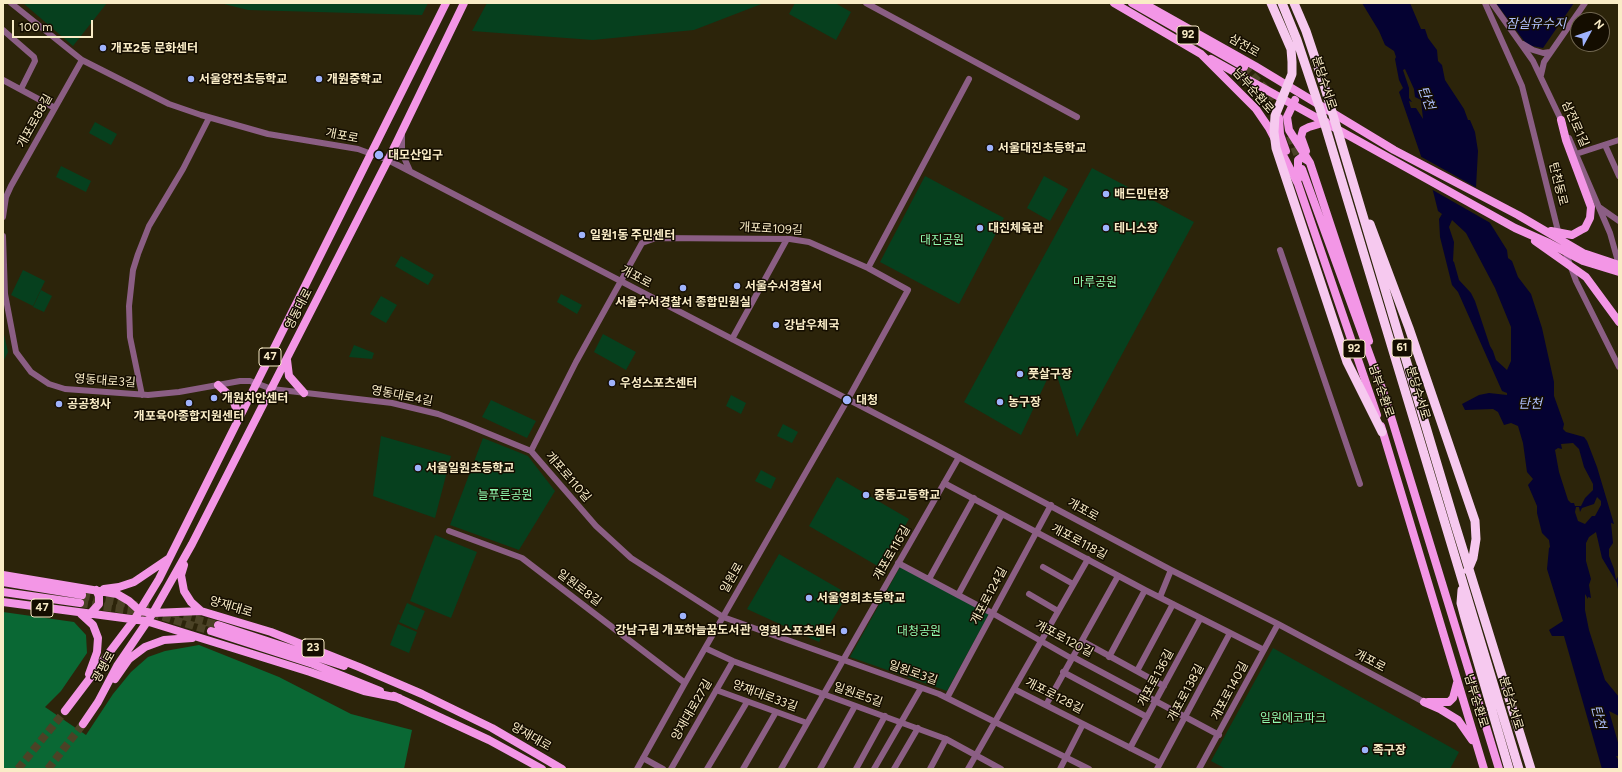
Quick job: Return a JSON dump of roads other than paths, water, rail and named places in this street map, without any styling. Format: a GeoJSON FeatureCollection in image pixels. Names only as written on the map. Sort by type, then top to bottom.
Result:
{"type":"FeatureCollection","features":[{"type":"Feature","properties":{"kind":"highway"},"geometry":{"type":"LineString","coordinates":[[1271,3],[1291,49],[1292,62],[1292,74],[1275,116],[1274,132],[1276,148],[1347,362],[1382,432]]}},
{"type":"Feature","properties":{"kind":"highway","name":"분당수서로"},"geometry":{"type":"LineString","coordinates":[[1282,3],[1297,40],[1321,112],[1519,769]]}},
{"type":"Feature","properties":{"kind":"highway","name":"분당수서로"},"geometry":{"type":"LineString","coordinates":[[1294,3],[1306,31],[1324,85],[1348,171],[1531,769]]}},
{"type":"Feature","properties":{"kind":"highway"},"geometry":{"type":"LineString","coordinates":[[1348,171],[1382,254],[1409,328],[1475,520],[1476,539],[1473,558],[1465,575],[1461,603],[1509,769]]}},
{"type":"Feature","properties":{"kind":"main road","name":"영동대로"},"geometry":{"type":"LineString","coordinates":[[146,622],[153,613],[192,544],[372,154],[446,3]]}},
{"type":"Feature","properties":{"kind":"main road","name":"영동대로"},"geometry":{"type":"LineString","coordinates":[[134,620],[168,559],[239,418],[287,359],[388,160],[464,3]]}},
{"type":"Feature","properties":{"kind":"main road","name":"남부순환로"},"geometry":{"type":"LineString","coordinates":[[1114,3],[1201,54],[1256,109],[1269,128],[1298,184],[1382,432],[1483,765]]}},
{"type":"Feature","properties":{"kind":"main road","name":"남부순환로"},"geometry":{"type":"LineString","coordinates":[[1132,3],[1244,67]]}},
{"type":"Feature","properties":{"kind":"main road","name":"삼전로"},"geometry":{"type":"LineString","coordinates":[[1143,3],[1394,150],[1518,215]]}},
{"type":"Feature","properties":{"kind":"main road"},"geometry":{"type":"LineString","coordinates":[[1201,54],[1285,99],[1515,228],[1549,243],[1583,261],[1619,272]]}},
{"type":"Feature","properties":{"kind":"main road"},"geometry":{"type":"LineString","coordinates":[[1290,88],[1279,117],[1280,134],[1298,184]]}},
{"type":"Feature","properties":{"kind":"main road"},"geometry":{"type":"LineString","coordinates":[[1298,93],[1287,117],[1287,123],[1293,137],[1310,163]]}},
{"type":"Feature","properties":{"kind":"main road"},"geometry":{"type":"LineString","coordinates":[[1518,215],[1550,231],[1572,234],[1585,228],[1590,218],[1591,207],[1566,140],[1561,120]]}},
{"type":"Feature","properties":{"kind":"main road"},"geometry":{"type":"LineString","coordinates":[[1327,123],[1309,127],[1301,133],[1362,315],[1384,394]]}},
{"type":"Feature","properties":{"kind":"main road"},"geometry":{"type":"LineString","coordinates":[[1298,184],[1296,167],[1298,160],[1304,158],[1310,163]]}},
{"type":"Feature","properties":{"kind":"main road","name":"남부순환로"},"geometry":{"type":"LineString","coordinates":[[1302,169],[1384,394],[1499,769]]}},
{"type":"Feature","properties":{"kind":"main road"},"geometry":{"type":"LineString","coordinates":[[1518,215],[1583,253],[1619,263]]}},
{"type":"Feature","properties":{"kind":"main road"},"geometry":{"type":"LineString","coordinates":[[1515,228],[1586,277],[1606,301],[1619,322]]}},
{"type":"Feature","properties":{"kind":"main road"},"geometry":{"type":"LineString","coordinates":[[287,359],[288,376],[304,393]]}},
{"type":"Feature","properties":{"kind":"main road"},"geometry":{"type":"LineString","coordinates":[[218,385],[233,399],[239,418]]}},
{"type":"Feature","properties":{"kind":"main road","name":"23"},"geometry":{"type":"LineString","coordinates":[[192,544],[181,575],[181,581],[187,597],[201,611]]}},
{"type":"Feature","properties":{"kind":"main road","name":"47"},"geometry":{"type":"LineString","coordinates":[[3,575],[82,595],[124,586],[138,580],[168,559]]}},
{"type":"Feature","properties":{"kind":"main road"},"geometry":{"type":"LineString","coordinates":[[3,582],[82,595]]}},
{"type":"Feature","properties":{"kind":"main road"},"geometry":{"type":"LineString","coordinates":[[90,614],[99,604],[99,596],[96,590]]}},
{"type":"Feature","properties":{"kind":"main road"},"geometry":{"type":"LineString","coordinates":[[3,592],[82,595],[96,590],[117,594],[129,601],[140,611]]}},
{"type":"Feature","properties":{"kind":"main road","name":"양재대로"},"geometry":{"type":"LineString","coordinates":[[3,602],[146,622],[310,672],[364,691],[399,698]]}},
{"type":"Feature","properties":{"kind":"main road","name":"양재대로"},"geometry":{"type":"LineString","coordinates":[[140,611],[153,613],[201,611],[271,632],[422,694],[492,728],[562,769]]}},
{"type":"Feature","properties":{"kind":"main road"},"geometry":{"type":"LineString","coordinates":[[80,613],[93,625],[99,642],[95,660],[84,686]]}},
{"type":"Feature","properties":{"kind":"main road","name":"광평로"},"geometry":{"type":"LineString","coordinates":[[65,711],[134,620]]}},
{"type":"Feature","properties":{"kind":"main road","name":"광평로"},"geometry":{"type":"LineString","coordinates":[[83,724],[98,702],[117,666],[146,622]]}},
{"type":"Feature","properties":{"kind":"main road","name":"양재대로"},"geometry":{"type":"LineString","coordinates":[[218,625],[321,658],[422,694]]}},
{"type":"Feature","properties":{"kind":"main road","name":"양재대로"},"geometry":{"type":"LineString","coordinates":[[211,631],[313,664],[399,698],[489,740],[540,769]]}},
{"type":"Feature","properties":{"kind":"main road"},"geometry":{"type":"LineString","coordinates":[[98,702],[129,659],[142,649],[164,640],[195,638]]}},
{"type":"Feature","properties":{"kind":"main road"},"geometry":{"type":"LineString","coordinates":[[1424,702],[1449,702],[1453,698],[1458,682]]}},
{"type":"Feature","properties":{"kind":"main road"},"geometry":{"type":"LineString","coordinates":[[1424,702],[1440,709],[1458,720],[1467,731],[1483,765]]}},
{"type":"Feature","properties":{"kind":"street","name":"개포로"},"geometry":{"type":"LineString","coordinates":[[11,3],[82,60],[169,104],[209,118],[268,134],[358,149],[388,160],[1051,505],[1171,570],[1278,624],[1424,702]]}},
{"type":"Feature","properties":{"kind":"street"},"geometry":{"type":"LineString","coordinates":[[866,3],[1077,117]]}},
{"type":"Feature","properties":{"kind":"street","name":"탄천동로"},"geometry":{"type":"LineString","coordinates":[[1485,3],[1522,86],[1560,238],[1576,281],[1619,367]]}},
{"type":"Feature","properties":{"kind":"street","name":"삼전로1길"},"geometry":{"type":"LineString","coordinates":[[1492,3],[1521,42],[1541,75],[1610,233],[1619,263]]}},
{"type":"Feature","properties":{"kind":"street"},"geometry":{"type":"LineString","coordinates":[[1541,75],[1544,62],[1550,52],[1585,3]]}},
{"type":"Feature","properties":{"kind":"street"},"geometry":{"type":"LineString","coordinates":[[3,30],[34,57],[35,61],[21,89]]}},
{"type":"Feature","properties":{"kind":"street"},"geometry":{"type":"LineString","coordinates":[[1521,42],[1534,50],[1543,53],[1550,52]]}},
{"type":"Feature","properties":{"kind":"street","name":"개포로88길"},"geometry":{"type":"LineString","coordinates":[[3,216],[6,197],[11,186],[82,60]]}},
{"type":"Feature","properties":{"kind":"street"},"geometry":{"type":"LineString","coordinates":[[868,268],[969,79]]}},
{"type":"Feature","properties":{"kind":"street"},"geometry":{"type":"LineString","coordinates":[[3,80],[55,108]]}},
{"type":"Feature","properties":{"kind":"street"},"geometry":{"type":"LineString","coordinates":[[142,395],[130,337],[129,301],[135,265],[149,226],[183,169],[209,118]]}},
{"type":"Feature","properties":{"kind":"street"},"geometry":{"type":"LineString","coordinates":[[402,131],[401,148],[410,172]]}},
{"type":"Feature","properties":{"kind":"street"},"geometry":{"type":"LineString","coordinates":[[1576,154],[1619,140]]}},
{"type":"Feature","properties":{"kind":"street"},"geometry":{"type":"LineString","coordinates":[[1605,145],[1619,176]]}},
{"type":"Feature","properties":{"kind":"street"},"geometry":{"type":"LineString","coordinates":[[1598,206],[1619,221]]}},
{"type":"Feature","properties":{"kind":"street"},"geometry":{"type":"LineString","coordinates":[[3,236],[4,293]]}},
{"type":"Feature","properties":{"kind":"street","name":"개포로109길"},"geometry":{"type":"LineString","coordinates":[[621,281],[642,243],[656,238],[787,239],[809,242],[868,268],[908,290],[848,399]]}},
{"type":"Feature","properties":{"kind":"street"},"geometry":{"type":"LineString","coordinates":[[732,339],[787,239]]}},
{"type":"Feature","properties":{"kind":"street"},"geometry":{"type":"LineString","coordinates":[[1280,250],[1360,484]]}},
{"type":"Feature","properties":{"kind":"street","name":"개포로110길"},"geometry":{"type":"LineString","coordinates":[[621,281],[576,362],[531,451],[596,526],[636,561],[723,617]]}},
{"type":"Feature","properties":{"kind":"street","name":"영동대로3길"},"geometry":{"type":"LineString","coordinates":[[4,293],[16,352],[24,364],[37,377],[50,384],[65,389],[142,395],[179,392],[240,381],[264,387]]}},
{"type":"Feature","properties":{"kind":"street","name":"영동대로4길"},"geometry":{"type":"LineString","coordinates":[[264,387],[392,403],[431,412],[531,451]]}},
{"type":"Feature","properties":{"kind":"street","name":"일원로"},"geometry":{"type":"LineString","coordinates":[[637,769],[684,683],[848,399]]}},
{"type":"Feature","properties":{"kind":"street","name":"개포로116길"},"geometry":{"type":"LineString","coordinates":[[843,659],[959,457]]}},
{"type":"Feature","properties":{"kind":"street","name":"개포로118길"},"geometry":{"type":"LineString","coordinates":[[944,483],[1200,619],[1264,650]]}},
{"type":"Feature","properties":{"kind":"street"},"geometry":{"type":"LineString","coordinates":[[929,579],[974,498]]}},
{"type":"Feature","properties":{"kind":"street","name":"개포로124길"},"geometry":{"type":"LineString","coordinates":[[947,698],[1051,505]]}},
{"type":"Feature","properties":{"kind":"street"},"geometry":{"type":"LineString","coordinates":[[958,595],[1002,514]]}},
{"type":"Feature","properties":{"kind":"street","name":"일원로8길"},"geometry":{"type":"LineString","coordinates":[[449,531],[522,558],[684,683]]}},
{"type":"Feature","properties":{"kind":"street","name":"개포로128길"},"geometry":{"type":"LineString","coordinates":[[968,769],[1088,559]]}},
{"type":"Feature","properties":{"kind":"street","name":"개포로120길"},"geometry":{"type":"LineString","coordinates":[[898,563],[1041,641],[1219,735]]}},
{"type":"Feature","properties":{"kind":"street"},"geometry":{"type":"LineString","coordinates":[[1043,568],[1073,584]]}},
{"type":"Feature","properties":{"kind":"street"},"geometry":{"type":"LineString","coordinates":[[1160,597],[1171,570]]}},
{"type":"Feature","properties":{"kind":"street"},"geometry":{"type":"LineString","coordinates":[[1046,705],[1071,657],[1082,641],[1118,576]]}},
{"type":"Feature","properties":{"kind":"street"},"geometry":{"type":"LineString","coordinates":[[1109,657],[1145,590]]}},
{"type":"Feature","properties":{"kind":"street"},"geometry":{"type":"LineString","coordinates":[[1029,594],[1058,611]]}},
{"type":"Feature","properties":{"kind":"street"},"geometry":{"type":"LineString","coordinates":[[1137,671],[1173,604]]}},
{"type":"Feature","properties":{"kind":"street","name":"일원로3길"},"geometry":{"type":"LineString","coordinates":[[723,617],[843,659],[947,698],[1089,769]]}},
{"type":"Feature","properties":{"kind":"street","name":"개포로136길"},"geometry":{"type":"LineString","coordinates":[[1130,748],[1200,619]]}},
{"type":"Feature","properties":{"kind":"street","name":"개포로140길"},"geometry":{"type":"LineString","coordinates":[[1199,769],[1219,735],[1278,624]]}},
{"type":"Feature","properties":{"kind":"street","name":"개포로138길"},"geometry":{"type":"LineString","coordinates":[[1083,724],[1130,748],[1159,766],[1230,633]]}},
{"type":"Feature","properties":{"kind":"street"},"geometry":{"type":"LineString","coordinates":[[1082,641],[1164,686]]}},
{"type":"Feature","properties":{"kind":"street","name":"일원로5길"},"geometry":{"type":"LineString","coordinates":[[705,648],[733,661],[946,739],[1001,769]]}},
{"type":"Feature","properties":{"kind":"street","name":"양재대로33길"},"geometry":{"type":"LineString","coordinates":[[781,769],[843,659]]}},
{"type":"Feature","properties":{"kind":"street","name":"양재대로27길"},"geometry":{"type":"LineString","coordinates":[[671,769],[733,661]]}},
{"type":"Feature","properties":{"kind":"street"},"geometry":{"type":"LineString","coordinates":[[1063,672],[1147,717]]}},
{"type":"Feature","properties":{"kind":"street"},"geometry":{"type":"LineString","coordinates":[[874,769],[921,688]]}},
{"type":"Feature","properties":{"kind":"street","name":"개포로128길"},"geometry":{"type":"LineString","coordinates":[[1014,689],[1083,724]]}},
{"type":"Feature","properties":{"kind":"street","name":"양재대로33길"},"geometry":{"type":"LineString","coordinates":[[716,690],[807,723]]}},
{"type":"Feature","properties":{"kind":"street"},"geometry":{"type":"LineString","coordinates":[[707,769],[747,702]]}},
{"type":"Feature","properties":{"kind":"street"},"geometry":{"type":"LineString","coordinates":[[820,769],[855,706]]}},
{"type":"Feature","properties":{"kind":"street"},"geometry":{"type":"LineString","coordinates":[[743,769],[776,712]]}},
{"type":"Feature","properties":{"kind":"street"},"geometry":{"type":"LineString","coordinates":[[856,769],[885,716]]}},
{"type":"Feature","properties":{"kind":"street"},"geometry":{"type":"LineString","coordinates":[[1060,769],[1083,724]]}},
{"type":"Feature","properties":{"kind":"street"},"geometry":{"type":"LineString","coordinates":[[894,769],[918,728]]}},
{"type":"Feature","properties":{"kind":"street"},"geometry":{"type":"LineString","coordinates":[[930,769],[946,739]]}},
{"type":"Feature","properties":{"kind":"street"},"geometry":{"type":"LineString","coordinates":[[643,758],[663,769]]}},
{"type":"Feature","properties":{"kind":"water","name":"탄천"},"geometry":{"type":"Polygon","coordinates":[[[1362,3],[1410,3],[1421,29],[1425,29],[1428,38],[1437,50],[1438,61],[1442,65],[1445,80],[1464,109],[1475,132],[1478,151],[1476,187],[1490,223],[1507,250],[1508,258],[1512,261],[1518,277],[1531,294],[1542,328],[1554,382],[1554,396],[1564,424],[1563,429],[1566,432],[1584,437],[1597,467],[1614,524],[1611,523],[1613,543],[1609,549],[1609,556],[1616,580],[1619,575],[1619,595],[1617,583],[1602,558],[1596,532],[1589,537],[1586,543],[1586,561],[1591,579],[1589,585],[1591,598],[1588,597],[1588,599],[1585,594],[1585,610],[1589,630],[1605,680],[1619,697],[1619,716],[1609,711],[1619,746],[1619,756],[1616,756],[1619,761],[1619,769],[1602,769],[1564,636],[1552,636],[1549,630],[1563,621],[1547,569],[1550,547],[1549,540],[1542,533],[1537,513],[1537,506],[1528,485],[1533,479],[1527,472],[1523,443],[1518,426],[1511,423],[1504,425],[1498,412],[1493,409],[1465,410],[1462,404],[1479,395],[1489,393],[1507,395],[1507,393],[1502,391],[1458,292],[1452,285],[1440,237],[1439,219],[1442,214],[1438,211],[1433,191],[1399,92],[1403,88],[1399,80],[1394,51],[1385,45],[1379,31],[1362,3]],[[1405,69],[1403,70],[1409,88],[1409,98],[1412,102],[1409,101],[1411,108],[1416,108],[1423,119],[1421,100],[1415,97],[1414,89],[1405,69]],[[1452,220],[1449,227],[1454,242],[1453,261],[1459,280],[1471,293],[1475,301],[1496,360],[1507,370],[1511,361],[1511,327],[1495,288],[1466,233],[1452,220]],[[1573,443],[1561,444],[1562,449],[1558,448],[1555,450],[1559,472],[1568,500],[1571,503],[1574,503],[1575,506],[1581,506],[1585,498],[1593,490],[1593,484],[1584,467],[1579,449],[1573,443]],[[1597,497],[1594,504],[1582,508],[1580,512],[1579,507],[1576,507],[1575,512],[1578,521],[1585,524],[1592,516],[1595,516],[1601,505],[1601,501],[1597,497]]]}},
{"type":"Feature","properties":{"kind":"water","name":"잠실유수지"},"geometry":{"type":"Polygon","coordinates":[[[1496,3],[1574,3],[1543,48],[1527,45],[1496,3]]]}},
{"type":"Feature","properties":{"kind":"tunnel"},"geometry":{"type":"LineString","coordinates":[[1244,67],[1267,90],[1280,113]]}},
{"type":"Feature","properties":{"kind":"tunnel"},"geometry":{"type":"LineString","coordinates":[[1290,136],[1301,164]]}},
{"type":"Feature","properties":{"kind":"tunnel"},"geometry":{"type":"LineString","coordinates":[[82,595],[161,610]]}},
{"type":"Feature","properties":{"kind":"tunnel"},"geometry":{"type":"LineString","coordinates":[[80,603],[154,614],[211,631]]}},
{"type":"Feature","properties":{"kind":"tunnel"},"geometry":{"type":"LineString","coordinates":[[172,613],[218,625]]}},
{"type":"Feature","properties":{"kind":"tunnel"},"geometry":{"type":"LineString","coordinates":[[18,769],[65,711]]}},
{"type":"Feature","properties":{"kind":"tunnel"},"geometry":{"type":"LineString","coordinates":[[48,769],[83,724]]}},
{"type":"Feature","properties":{"kind":"place","name":"개포2동 문화센터"},"geometry":{"type":"Point","coordinates":[103,48]}},
{"type":"Feature","properties":{"kind":"place","name":"서울양전초등학교"},"geometry":{"type":"Point","coordinates":[191,79]}},
{"type":"Feature","properties":{"kind":"place","name":"개원중학교"},"geometry":{"type":"Point","coordinates":[319,79]}},
{"type":"Feature","properties":{"kind":"place","name":"서울대진초등학교"},"geometry":{"type":"Point","coordinates":[990,148]}},
{"type":"Feature","properties":{"kind":"place","name":"대모산입구"},"geometry":{"type":"Point","coordinates":[379,155]}},
{"type":"Feature","properties":{"kind":"place","name":"배드민턴장"},"geometry":{"type":"Point","coordinates":[1106,194]}},
{"type":"Feature","properties":{"kind":"place","name":"대진체육관"},"geometry":{"type":"Point","coordinates":[980,228]}},
{"type":"Feature","properties":{"kind":"place","name":"테니스장"},"geometry":{"type":"Point","coordinates":[1106,228]}},
{"type":"Feature","properties":{"kind":"place","name":"일원1동 주민센터"},"geometry":{"type":"Point","coordinates":[582,235]}},
{"type":"Feature","properties":{"kind":"place","name":"서울수서경찰서"},"geometry":{"type":"Point","coordinates":[737,286]}},
{"type":"Feature","properties":{"kind":"place","name":"서울수서경찰서 종합민원실"},"geometry":{"type":"Point","coordinates":[683,288]}},
{"type":"Feature","properties":{"kind":"place","name":"강남우체국"},"geometry":{"type":"Point","coordinates":[776,325]}},
{"type":"Feature","properties":{"kind":"place","name":"풋살구장"},"geometry":{"type":"Point","coordinates":[1020,374]}},
{"type":"Feature","properties":{"kind":"place","name":"우성스포츠센터"},"geometry":{"type":"Point","coordinates":[612,383]}},
{"type":"Feature","properties":{"kind":"place","name":"개원치안센터"},"geometry":{"type":"Point","coordinates":[214,398]}},
{"type":"Feature","properties":{"kind":"place","name":"대청"},"geometry":{"type":"Point","coordinates":[847,400]}},
{"type":"Feature","properties":{"kind":"place","name":"농구장"},"geometry":{"type":"Point","coordinates":[1000,402]}},
{"type":"Feature","properties":{"kind":"place","name":"개포육아종합지원센터"},"geometry":{"type":"Point","coordinates":[189,403]}},
{"type":"Feature","properties":{"kind":"place","name":"공공청사"},"geometry":{"type":"Point","coordinates":[59,404]}},
{"type":"Feature","properties":{"kind":"place","name":"서울일원초등학교"},"geometry":{"type":"Point","coordinates":[418,468]}},
{"type":"Feature","properties":{"kind":"place","name":"중동고등학교"},"geometry":{"type":"Point","coordinates":[866,495]}},
{"type":"Feature","properties":{"kind":"place","name":"서울영희초등학교"},"geometry":{"type":"Point","coordinates":[809,598]}},
{"type":"Feature","properties":{"kind":"place","name":"강남구립 개포하늘꿈도서관"},"geometry":{"type":"Point","coordinates":[683,616]}},
{"type":"Feature","properties":{"kind":"place","name":"영희스포츠센터"},"geometry":{"type":"Point","coordinates":[844,631]}},
{"type":"Feature","properties":{"kind":"place","name":"족구장"},"geometry":{"type":"Point","coordinates":[1365,750]}},
{"type":"Feature","properties":{"kind":"park label","name":"대진공원"},"geometry":{"type":"Point","coordinates":[942,240]}},
{"type":"Feature","properties":{"kind":"park label","name":"마루공원"},"geometry":{"type":"Point","coordinates":[1095,282]}},
{"type":"Feature","properties":{"kind":"park label","name":"늘푸른공원"},"geometry":{"type":"Point","coordinates":[505,495]}},
{"type":"Feature","properties":{"kind":"park label","name":"대청공원"},"geometry":{"type":"Point","coordinates":[919,631]}},
{"type":"Feature","properties":{"kind":"park label","name":"일원에코파크"},"geometry":{"type":"Point","coordinates":[1293,718]}}]}
